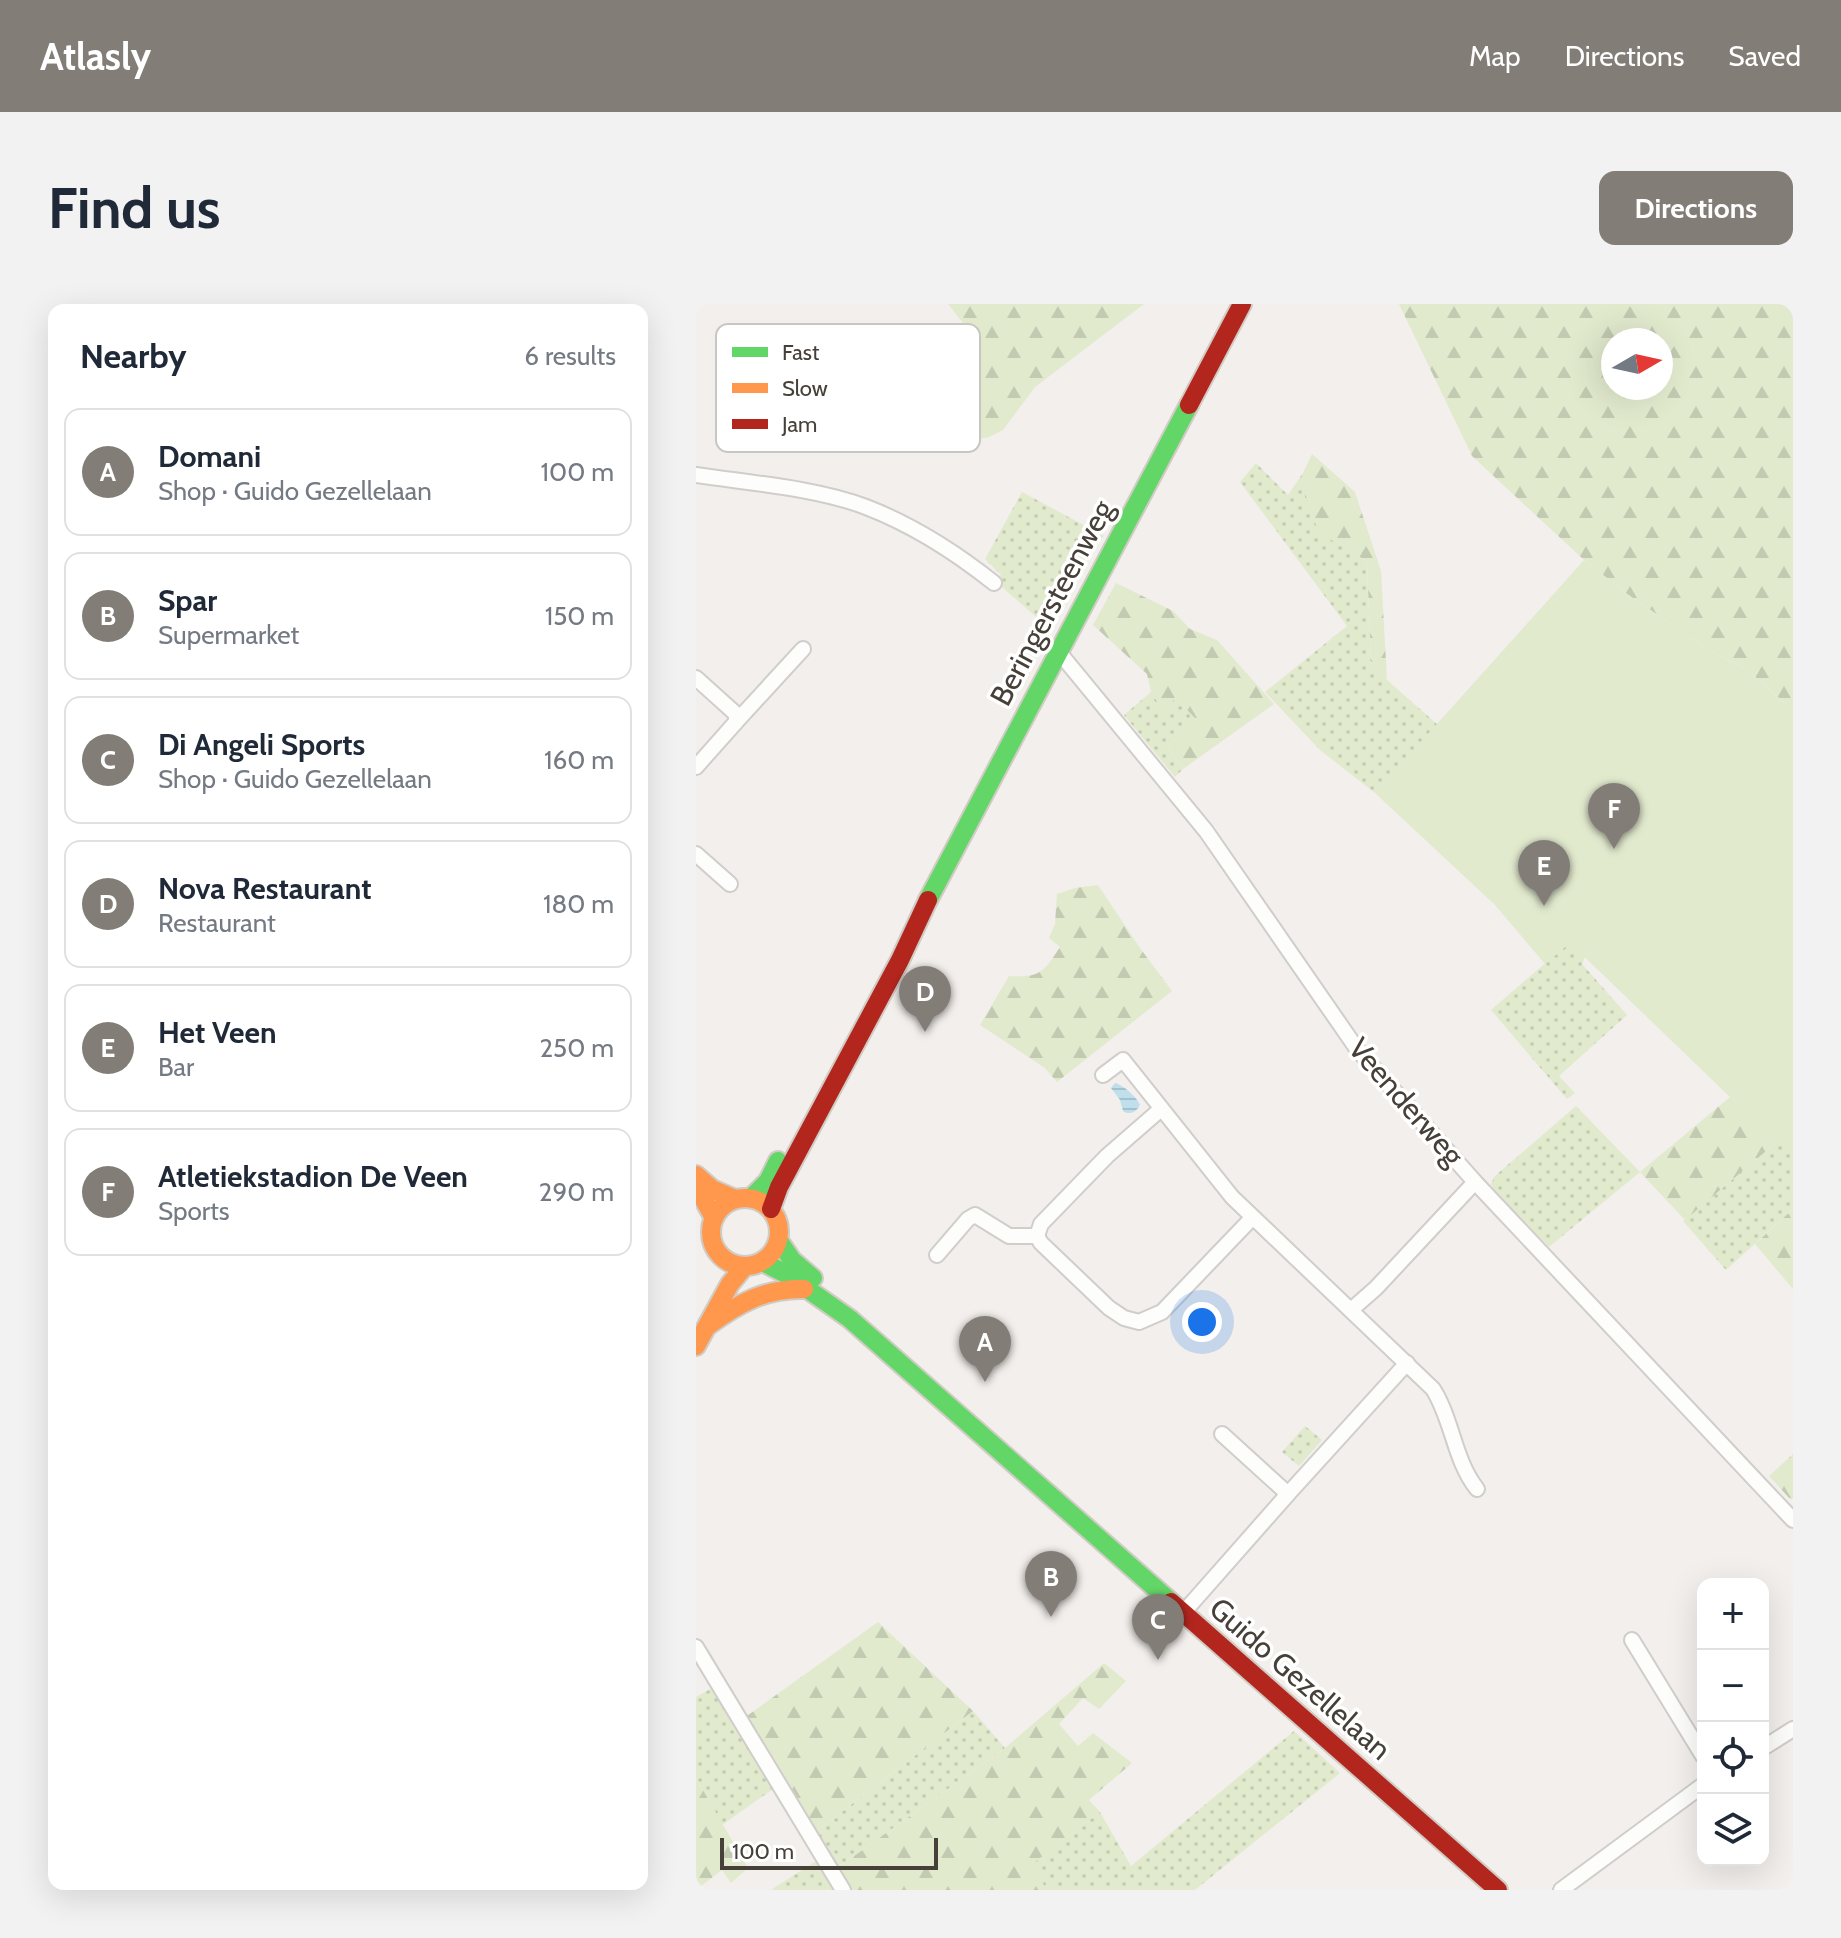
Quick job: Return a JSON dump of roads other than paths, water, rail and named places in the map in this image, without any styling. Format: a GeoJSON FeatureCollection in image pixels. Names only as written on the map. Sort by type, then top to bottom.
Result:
{"type":"FeatureCollection","features":[{"type":"Feature","properties":{"kind":"main road","name":"Beringersteenweg"},"geometry":{"type":"LineString","coordinates":[[771,1209],[779,1187],[900,960],[913,928],[1242,304]]}},
{"type":"Feature","properties":{"kind":"main road","name":"Beringersteenweg"},"geometry":{"type":"LineString","coordinates":[[743,1198],[768,1181],[893,954],[913,928]]}},
{"type":"Feature","properties":{"kind":"main road"},"geometry":{"type":"LineString","coordinates":[[696,1175],[712,1189],[762,1202],[771,1209],[780,1230],[779,1241],[773,1253],[763,1262],[744,1267],[731,1264],[720,1256],[711,1238],[714,1218],[722,1206],[743,1198]]}},
{"type":"Feature","properties":{"kind":"main road"},"geometry":{"type":"LineString","coordinates":[[696,1192],[714,1218]]}},
{"type":"Feature","properties":{"kind":"main road","name":"Guido Gezellelaan"},"geometry":{"type":"LineString","coordinates":[[779,1241],[792,1260],[840,1301],[850,1319]]}},
{"type":"Feature","properties":{"kind":"main road"},"geometry":{"type":"LineString","coordinates":[[696,1346],[718,1278],[720,1256]]}},
{"type":"Feature","properties":{"kind":"main road","name":"Guido Gezellelaan"},"geometry":{"type":"LineString","coordinates":[[763,1262],[782,1270],[829,1309],[850,1319],[1498,1890]]}},
{"type":"Feature","properties":{"kind":"main road"},"geometry":{"type":"LineString","coordinates":[[702,1322],[744,1267]]}},
{"type":"Feature","properties":{"kind":"main road"},"geometry":{"type":"LineString","coordinates":[[702,1322],[743,1299],[784,1289],[804,1289]]}},
{"type":"Feature","properties":{"kind":"street"},"geometry":{"type":"LineString","coordinates":[[696,475],[808,492],[865,506],[932,539],[994,583]]}},
{"type":"Feature","properties":{"kind":"street"},"geometry":{"type":"LineString","coordinates":[[696,767],[803,649]]}},
{"type":"Feature","properties":{"kind":"street","name":"Veenderweg"},"geometry":{"type":"LineString","coordinates":[[1058,651],[1206,831],[1357,1049],[1475,1182],[1793,1520]]}},
{"type":"Feature","properties":{"kind":"street"},"geometry":{"type":"LineString","coordinates":[[696,678],[736,714],[736,722]]}},
{"type":"Feature","properties":{"kind":"street"},"geometry":{"type":"LineString","coordinates":[[696,854],[730,884]]}},
{"type":"Feature","properties":{"kind":"street"},"geometry":{"type":"LineString","coordinates":[[1103,1075],[1123,1060],[1232,1197],[1433,1389],[1442,1404],[1460,1458],[1477,1489]]}},
{"type":"Feature","properties":{"kind":"street"},"geometry":{"type":"LineString","coordinates":[[1037,1236],[1041,1224],[1107,1156],[1161,1109]]}},
{"type":"Feature","properties":{"kind":"street"},"geometry":{"type":"LineString","coordinates":[[1351,1310],[1376,1288],[1475,1182]]}},
{"type":"Feature","properties":{"kind":"street"},"geometry":{"type":"LineString","coordinates":[[937,1255],[975,1215],[1009,1236],[1037,1236],[1088,1290],[1124,1318],[1139,1322],[1162,1312],[1252,1218]]}},
{"type":"Feature","properties":{"kind":"street"},"geometry":{"type":"LineString","coordinates":[[1183,1613],[1407,1363]]}},
{"type":"Feature","properties":{"kind":"street"},"geometry":{"type":"LineString","coordinates":[[1222,1434],[1288,1494]]}},
{"type":"Feature","properties":{"kind":"street"},"geometry":{"type":"LineString","coordinates":[[1632,1640],[1697,1746]]}},
{"type":"Feature","properties":{"kind":"street"},"geometry":{"type":"LineString","coordinates":[[696,1647],[843,1890]]}},
{"type":"Feature","properties":{"kind":"street"},"geometry":{"type":"LineString","coordinates":[[1769,1744],[1793,1729]]}},
{"type":"Feature","properties":{"kind":"street"},"geometry":{"type":"LineString","coordinates":[[1561,1890],[1697,1789]]}},
{"type":"Feature","properties":{"kind":"water"},"geometry":{"type":"Polygon","coordinates":[[[1115,1083],[1136,1099],[1140,1105],[1135,1111],[1123,1111],[1120,1100],[1111,1088],[1115,1083]]]}},
{"type":"Feature","properties":{"kind":"place","name":"Atletiekstadion De Veen"},"geometry":{"type":"Point","coordinates":[1614,849]}},
{"type":"Feature","properties":{"kind":"place","name":"Het Veen"},"geometry":{"type":"Point","coordinates":[1544,906]}},
{"type":"Feature","properties":{"kind":"place","name":"Nova Restaurant"},"geometry":{"type":"Point","coordinates":[925,1032]}},
{"type":"Feature","properties":{"kind":"place","name":"Domani"},"geometry":{"type":"Point","coordinates":[985,1382]}},
{"type":"Feature","properties":{"kind":"place","name":"Spar"},"geometry":{"type":"Point","coordinates":[1051,1617]}},
{"type":"Feature","properties":{"kind":"place","name":"Di Angeli Sports"},"geometry":{"type":"Point","coordinates":[1158,1660]}}]}
